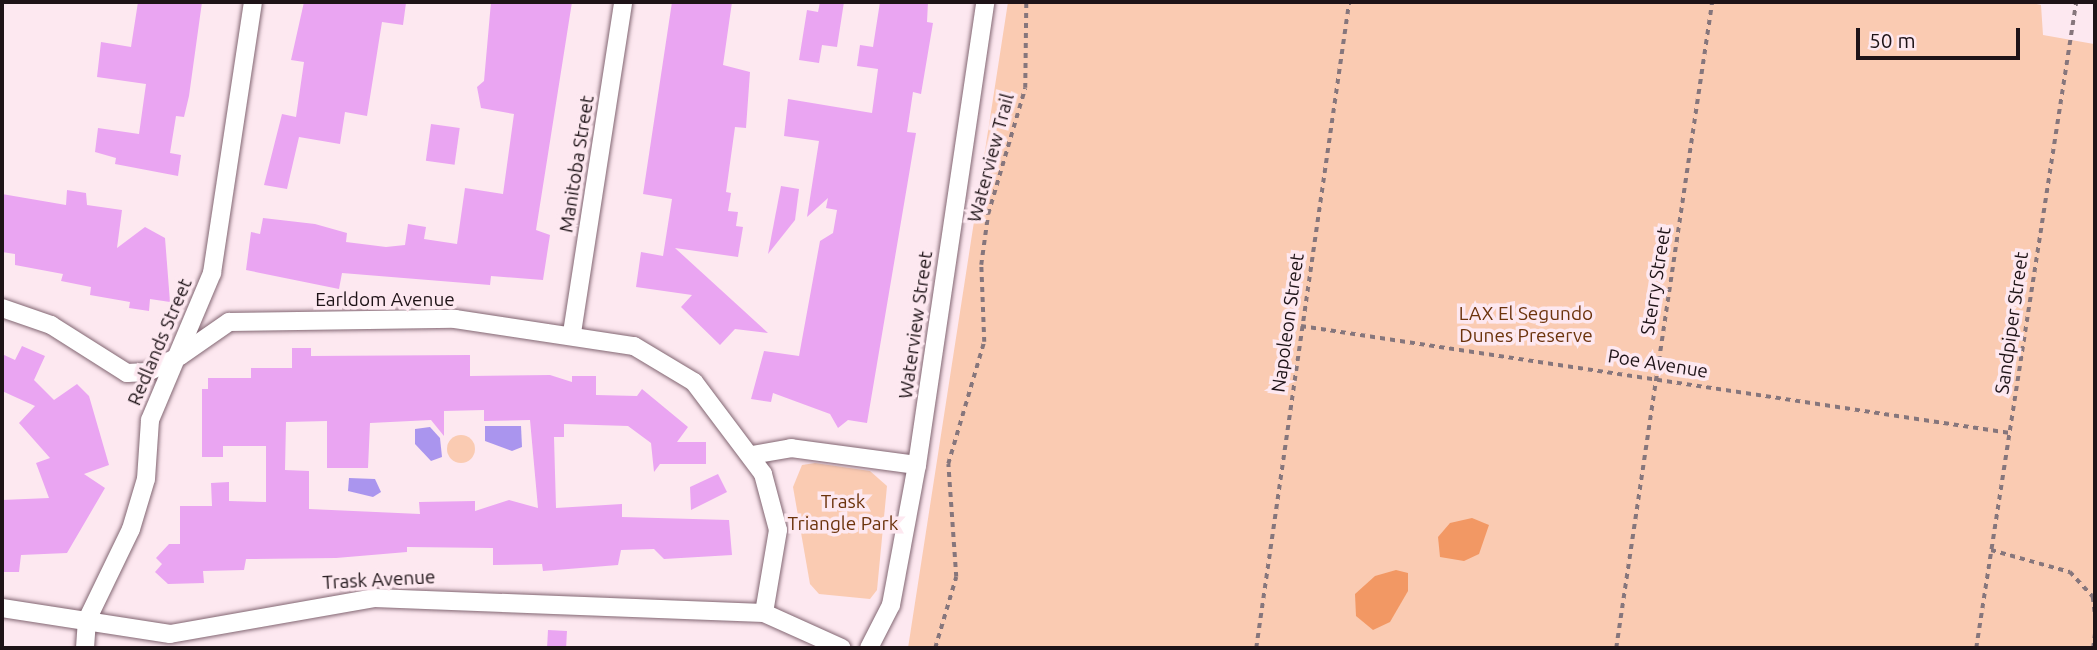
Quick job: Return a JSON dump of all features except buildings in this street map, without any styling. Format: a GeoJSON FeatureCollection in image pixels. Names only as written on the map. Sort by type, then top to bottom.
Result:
{"type":"FeatureCollection","features":[{"type":"Feature","properties":{"kind":"street","name":"Redlands Street"},"geometry":{"type":"LineString","coordinates":[[85,648],[87,620],[131,529],[145,479],[150,420],[180,356],[212,273],[253,2]]}},
{"type":"Feature","properties":{"kind":"street","name":"Manitoba Street"},"geometry":{"type":"LineString","coordinates":[[572,333],[622,2]]}},
{"type":"Feature","properties":{"kind":"street","name":"Waterview Street"},"geometry":{"type":"LineString","coordinates":[[869,648],[891,605],[917,465],[985,2]]}},
{"type":"Feature","properties":{"kind":"street","name":"Earldom Avenue"},"geometry":{"type":"LineString","coordinates":[[2,308],[51,325],[127,373],[148,372],[180,356],[229,321],[455,319],[572,333],[634,346],[665,362],[694,382],[752,455],[773,497],[778,530],[764,612]]}},
{"type":"Feature","properties":{"kind":"street"},"geometry":{"type":"LineString","coordinates":[[752,455],[804,449],[917,465]]}},
{"type":"Feature","properties":{"kind":"street","name":"Trask Avenue"},"geometry":{"type":"LineString","coordinates":[[2,608],[170,634],[374,598],[764,612]]}},
{"type":"Feature","properties":{"kind":"street"},"geometry":{"type":"LineString","coordinates":[[764,612],[842,648]]}},
{"type":"Feature","properties":{"kind":"path","name":"Waterview Trail"},"geometry":{"type":"LineString","coordinates":[[935,648],[956,577],[948,464],[984,342],[981,265],[988,214],[1025,88],[1026,2]]}},
{"type":"Feature","properties":{"kind":"path","name":"Napoleon Street"},"geometry":{"type":"LineString","coordinates":[[1256,648],[1349,2]]}},
{"type":"Feature","properties":{"kind":"path","name":"Sterry Street"},"geometry":{"type":"LineString","coordinates":[[1616,648],[1712,2]]}},
{"type":"Feature","properties":{"kind":"path","name":"Sandpiper Street"},"geometry":{"type":"LineString","coordinates":[[1976,648],[2076,2]]}},
{"type":"Feature","properties":{"kind":"path","name":"Poe Avenue"},"geometry":{"type":"LineString","coordinates":[[1301,326],[2010,433]]}},
{"type":"Feature","properties":{"kind":"path"},"geometry":{"type":"LineString","coordinates":[[1991,550],[2070,572],[2093,597],[2095,613]]}},
{"type":"Feature","properties":{"kind":"path"},"geometry":{"type":"LineString","coordinates":[[2093,648],[2095,632]]}},
{"type":"Feature","properties":{"kind":"green space","name":"LAX El Segundo Dunes Preserve"},"geometry":{"type":"Polygon","coordinates":[[[1008,2],[2028,2],[2041,5],[2043,35],[2094,44],[2095,37],[2095,648],[908,648],[1008,2]]]}},
{"type":"Feature","properties":{"kind":"green space"},"geometry":{"type":"Polygon","coordinates":[[[461,435],[471,439],[475,449],[471,459],[461,463],[451,459],[447,449],[451,439],[461,435]]]}},
{"type":"Feature","properties":{"kind":"green space","name":"Trask Triangle Park"},"geometry":{"type":"Polygon","coordinates":[[[815,463],[870,471],[887,486],[877,590],[870,599],[819,594],[810,584],[793,487],[802,465],[815,463]]]}},
{"type":"Feature","properties":{"kind":"shaded area"},"geometry":{"type":"Polygon","coordinates":[[[485,426],[521,426],[522,447],[512,451],[485,441],[485,426]]]}},
{"type":"Feature","properties":{"kind":"shaded area"},"geometry":{"type":"Polygon","coordinates":[[[430,427],[440,438],[442,457],[431,461],[415,444],[415,429],[430,427]]]}},
{"type":"Feature","properties":{"kind":"shaded area"},"geometry":{"type":"Polygon","coordinates":[[[349,478],[375,479],[381,492],[373,497],[348,491],[349,478]]]}},
{"type":"Feature","properties":{"kind":"shaded area"},"geometry":{"type":"Polygon","coordinates":[[[1472,518],[1489,525],[1479,554],[1464,561],[1440,557],[1438,537],[1450,523],[1472,518]]]}},
{"type":"Feature","properties":{"kind":"shaded area"},"geometry":{"type":"Polygon","coordinates":[[[1396,570],[1408,573],[1408,591],[1390,622],[1373,630],[1356,616],[1355,594],[1375,576],[1396,570]]]}}]}
